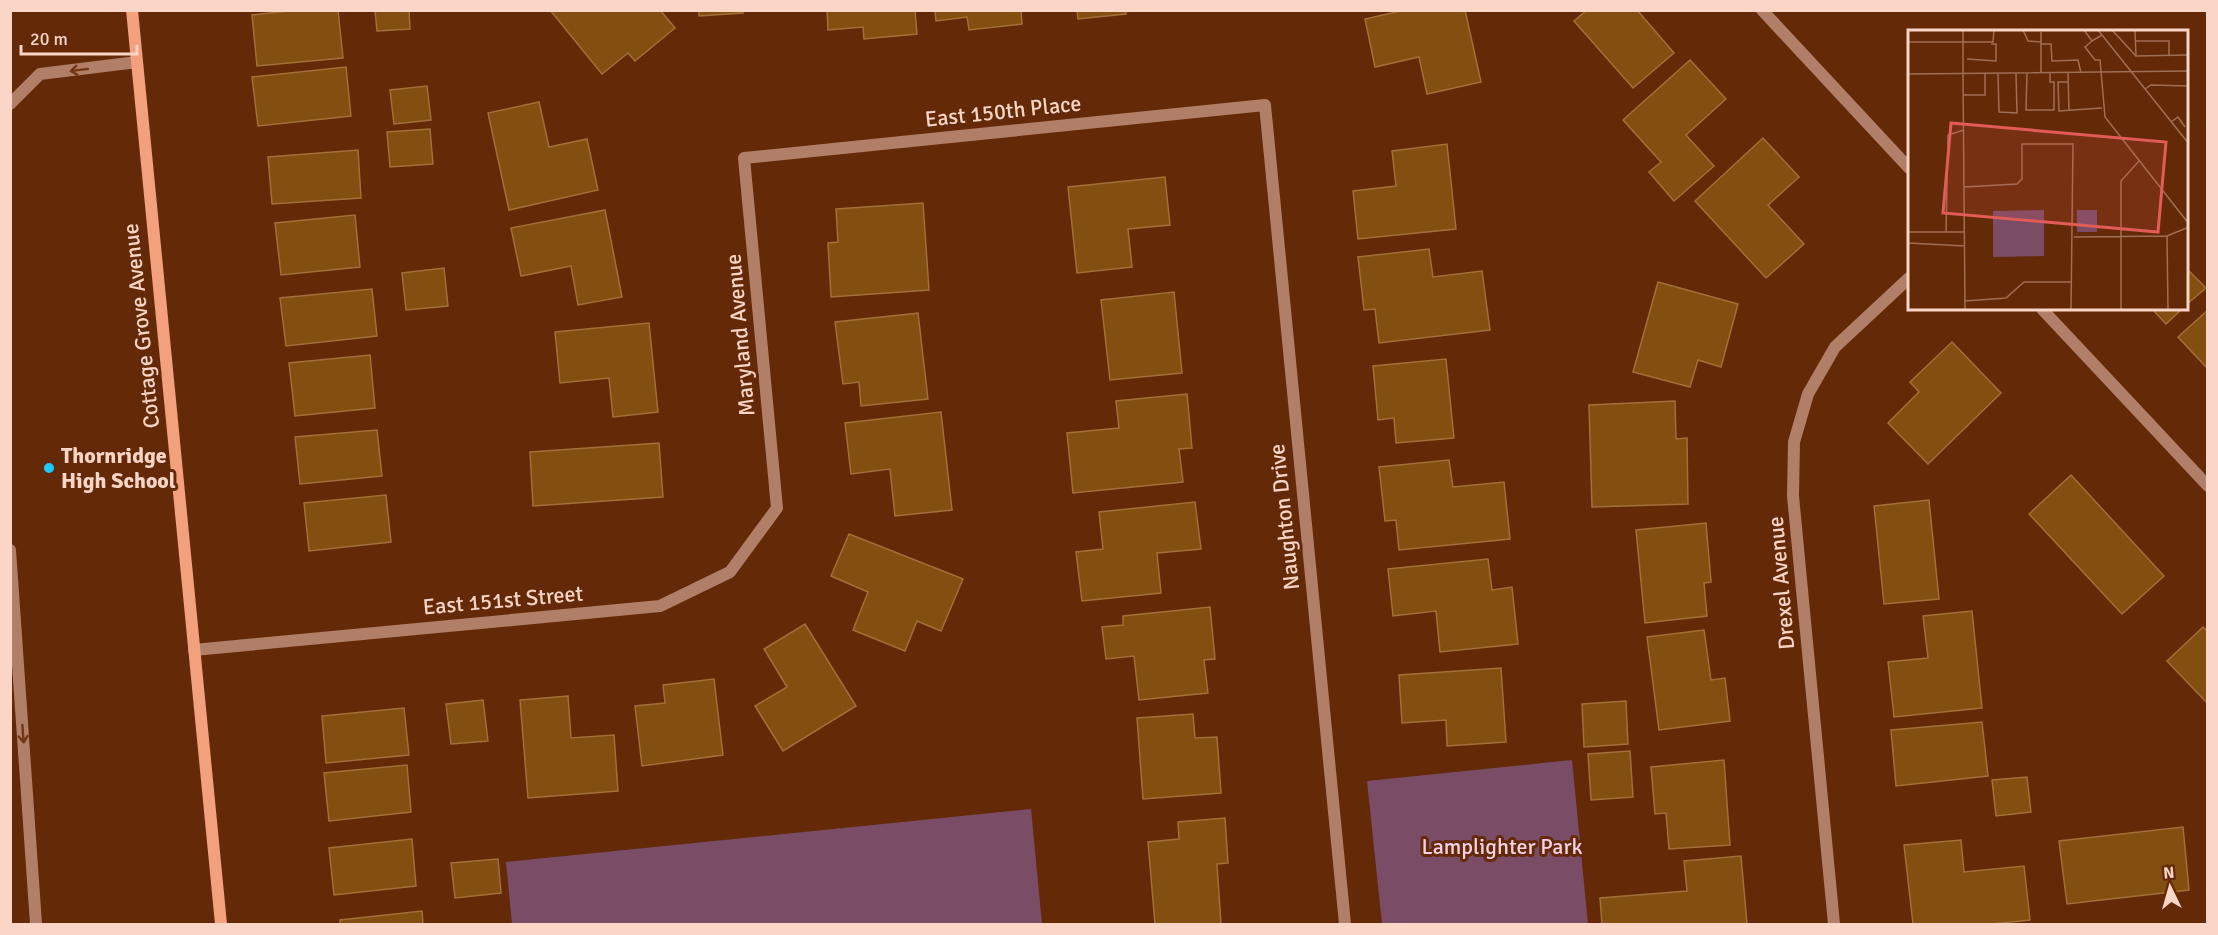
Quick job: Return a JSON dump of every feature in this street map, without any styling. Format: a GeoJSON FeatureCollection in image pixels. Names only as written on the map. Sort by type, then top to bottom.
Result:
{"type":"FeatureCollection","features":[{"type":"Feature","properties":{"kind":"main road","name":"Cottage Grove Avenue"},"geometry":{"type":"LineString","coordinates":[[132,10],[221,924]]}},
{"type":"Feature","properties":{"kind":"street"},"geometry":{"type":"LineString","coordinates":[[1762,10],[1908,167]]}},
{"type":"Feature","properties":{"kind":"street"},"geometry":{"type":"LineString","coordinates":[[10,104],[40,74],[137,62]]}},
{"type":"Feature","properties":{"kind":"street","name":"East 150th Place"},"geometry":{"type":"LineString","coordinates":[[744,158],[1265,105]]}},
{"type":"Feature","properties":{"kind":"street","name":"Naughton Drive"},"geometry":{"type":"LineString","coordinates":[[1265,105],[1345,924]]}},
{"type":"Feature","properties":{"kind":"street","name":"Maryland Avenue"},"geometry":{"type":"LineString","coordinates":[[744,158],[777,508]]}},
{"type":"Feature","properties":{"kind":"street","name":"Drexel Avenue"},"geometry":{"type":"LineString","coordinates":[[1834,924],[1793,496],[1794,442],[1808,394],[1835,347],[1908,279]]}},
{"type":"Feature","properties":{"kind":"street"},"geometry":{"type":"LineString","coordinates":[[2043,310],[2208,486]]}},
{"type":"Feature","properties":{"kind":"street","name":"East 151st Street"},"geometry":{"type":"LineString","coordinates":[[194,650],[660,606],[730,572],[777,508]]}},
{"type":"Feature","properties":{"kind":"street"},"geometry":{"type":"LineString","coordinates":[[10,550],[36,924]]}},
{"type":"Feature","properties":{"kind":"green space","name":"Lamplighter Park"},"geometry":{"type":"Polygon","coordinates":[[[1572,760],[1588,924],[1382,924],[1367,781],[1572,760]]]}},
{"type":"Feature","properties":{"kind":"green space"},"geometry":{"type":"Polygon","coordinates":[[[1031,809],[1042,924],[512,924],[506,862],[1031,809]]]}},
{"type":"Feature","properties":{"kind":"building"},"geometry":{"type":"Polygon","coordinates":[[[297,10],[338,10],[343,58],[257,66],[252,15],[297,10]]]}},
{"type":"Feature","properties":{"kind":"building"},"geometry":{"type":"Polygon","coordinates":[[[375,10],[409,10],[410,29],[377,31],[375,10]]]}},
{"type":"Feature","properties":{"kind":"building"},"geometry":{"type":"Polygon","coordinates":[[[550,10],[660,10],[675,28],[635,61],[628,53],[602,74],[550,10]]]}},
{"type":"Feature","properties":{"kind":"building"},"geometry":{"type":"Polygon","coordinates":[[[699,10],[743,10],[743,13],[699,16],[699,10]]]}},
{"type":"Feature","properties":{"kind":"building"},"geometry":{"type":"Polygon","coordinates":[[[827,10],[915,10],[917,34],[864,39],[863,27],[828,30],[827,10]]]}},
{"type":"Feature","properties":{"kind":"building"},"geometry":{"type":"Polygon","coordinates":[[[935,10],[1021,10],[1022,24],[969,30],[967,17],[936,21],[935,10]]]}},
{"type":"Feature","properties":{"kind":"building"},"geometry":{"type":"Polygon","coordinates":[[[1077,10],[1125,10],[1126,14],[1078,19],[1077,10]]]}},
{"type":"Feature","properties":{"kind":"building"},"geometry":{"type":"Polygon","coordinates":[[[1405,10],[1465,10],[1481,82],[1427,94],[1419,57],[1375,67],[1365,19],[1405,10]]]}},
{"type":"Feature","properties":{"kind":"building"},"geometry":{"type":"Polygon","coordinates":[[[1587,10],[1637,10],[1674,53],[1633,88],[1574,21],[1587,10]]]}},
{"type":"Feature","properties":{"kind":"building"},"geometry":{"type":"Polygon","coordinates":[[[1690,60],[1726,99],[1686,135],[1714,166],[1674,201],[1649,172],[1661,162],[1623,120],[1690,60]]]}},
{"type":"Feature","properties":{"kind":"building"},"geometry":{"type":"Polygon","coordinates":[[[346,67],[351,116],[258,126],[252,77],[346,67]]]}},
{"type":"Feature","properties":{"kind":"building"},"geometry":{"type":"Polygon","coordinates":[[[427,86],[431,120],[394,124],[390,90],[427,86]]]}},
{"type":"Feature","properties":{"kind":"building"},"geometry":{"type":"Polygon","coordinates":[[[539,102],[549,147],[587,139],[598,190],[509,210],[488,113],[539,102]]]}},
{"type":"Feature","properties":{"kind":"building"},"geometry":{"type":"Polygon","coordinates":[[[430,129],[433,164],[390,167],[387,132],[430,129]]]}},
{"type":"Feature","properties":{"kind":"building"},"geometry":{"type":"Polygon","coordinates":[[[1763,138],[1799,177],[1768,205],[1804,244],[1766,278],[1695,201],[1763,138]]]}},
{"type":"Feature","properties":{"kind":"building"},"geometry":{"type":"Polygon","coordinates":[[[1447,144],[1456,229],[1358,239],[1353,191],[1396,186],[1392,151],[1447,144]]]}},
{"type":"Feature","properties":{"kind":"building"},"geometry":{"type":"Polygon","coordinates":[[[358,150],[361,198],[272,204],[268,157],[358,150]]]}},
{"type":"Feature","properties":{"kind":"building"},"geometry":{"type":"Polygon","coordinates":[[[1165,177],[1170,225],[1128,229],[1132,267],[1077,273],[1068,187],[1165,177]]]}},
{"type":"Feature","properties":{"kind":"building"},"geometry":{"type":"Polygon","coordinates":[[[923,203],[929,290],[831,297],[828,243],[838,242],[836,209],[923,203]]]}},
{"type":"Feature","properties":{"kind":"building"},"geometry":{"type":"Polygon","coordinates":[[[605,210],[622,297],[578,305],[571,266],[521,276],[511,228],[605,210]]]}},
{"type":"Feature","properties":{"kind":"building"},"geometry":{"type":"Polygon","coordinates":[[[355,215],[360,267],[281,275],[275,223],[355,215]]]}},
{"type":"Feature","properties":{"kind":"building"},"geometry":{"type":"Polygon","coordinates":[[[1429,249],[1433,277],[1482,271],[1490,330],[1379,343],[1375,309],[1364,310],[1358,257],[1429,249]]]}},
{"type":"Feature","properties":{"kind":"building"},"geometry":{"type":"Polygon","coordinates":[[[444,268],[448,306],[406,310],[402,273],[444,268]]]}},
{"type":"Feature","properties":{"kind":"building"},"geometry":{"type":"Polygon","coordinates":[[[2188,270],[2206,288],[2188,303],[2188,270]]]}},
{"type":"Feature","properties":{"kind":"building"},"geometry":{"type":"Polygon","coordinates":[[[1658,282],[1738,304],[1721,367],[1698,360],[1690,387],[1633,372],[1658,282]]]}},
{"type":"Feature","properties":{"kind":"building"},"geometry":{"type":"Polygon","coordinates":[[[372,289],[377,336],[286,346],[280,298],[372,289]]]}},
{"type":"Feature","properties":{"kind":"building"},"geometry":{"type":"Polygon","coordinates":[[[1174,292],[1182,373],[1110,380],[1101,300],[1174,292]]]}},
{"type":"Feature","properties":{"kind":"building"},"geometry":{"type":"Polygon","coordinates":[[[2153,310],[2181,310],[2166,324],[2153,310]]]}},
{"type":"Feature","properties":{"kind":"building"},"geometry":{"type":"Polygon","coordinates":[[[2208,310],[2208,369],[2178,337],[2208,310]]]}},
{"type":"Feature","properties":{"kind":"building"},"geometry":{"type":"Polygon","coordinates":[[[918,313],[928,399],[861,406],[859,382],[843,384],[835,322],[918,313]]]}},
{"type":"Feature","properties":{"kind":"building"},"geometry":{"type":"Polygon","coordinates":[[[649,323],[658,412],[613,417],[609,378],[560,383],[555,332],[649,323]]]}},
{"type":"Feature","properties":{"kind":"building"},"geometry":{"type":"Polygon","coordinates":[[[1952,342],[2001,393],[1928,464],[1888,423],[1919,392],[1910,382],[1952,342]]]}},
{"type":"Feature","properties":{"kind":"building"},"geometry":{"type":"Polygon","coordinates":[[[370,355],[375,408],[295,416],[289,363],[370,355]]]}},
{"type":"Feature","properties":{"kind":"building"},"geometry":{"type":"Polygon","coordinates":[[[1446,359],[1454,438],[1396,443],[1394,418],[1378,420],[1373,366],[1446,359]]]}},
{"type":"Feature","properties":{"kind":"building"},"geometry":{"type":"Polygon","coordinates":[[[1187,394],[1192,448],[1179,449],[1183,482],[1073,493],[1067,433],[1119,428],[1116,401],[1187,394]]]}},
{"type":"Feature","properties":{"kind":"building"},"geometry":{"type":"Polygon","coordinates":[[[1675,401],[1676,439],[1687,438],[1688,504],[1592,507],[1589,405],[1675,401]]]}},
{"type":"Feature","properties":{"kind":"building"},"geometry":{"type":"Polygon","coordinates":[[[941,412],[952,510],[895,516],[890,469],[851,474],[845,423],[941,412]]]}},
{"type":"Feature","properties":{"kind":"building"},"geometry":{"type":"Polygon","coordinates":[[[377,430],[382,476],[300,484],[295,437],[377,430]]]}},
{"type":"Feature","properties":{"kind":"building"},"geometry":{"type":"Polygon","coordinates":[[[659,443],[663,497],[533,506],[530,452],[659,443]]]}},
{"type":"Feature","properties":{"kind":"building"},"geometry":{"type":"Polygon","coordinates":[[[1449,460],[1453,487],[1504,482],[1510,539],[1399,550],[1396,520],[1385,521],[1379,467],[1449,460]]]}},
{"type":"Feature","properties":{"kind":"building"},"geometry":{"type":"Polygon","coordinates":[[[2071,475],[2164,576],[2122,614],[2029,514],[2071,475]]]}},
{"type":"Feature","properties":{"kind":"building"},"geometry":{"type":"Polygon","coordinates":[[[386,495],[391,542],[309,551],[304,503],[386,495]]]}},
{"type":"Feature","properties":{"kind":"building"},"geometry":{"type":"Polygon","coordinates":[[[1929,500],[1939,599],[1884,604],[1874,506],[1929,500]]]}},
{"type":"Feature","properties":{"kind":"building"},"geometry":{"type":"Polygon","coordinates":[[[1195,502],[1201,549],[1157,553],[1161,593],[1082,601],[1076,552],[1103,549],[1099,512],[1195,502]]]}},
{"type":"Feature","properties":{"kind":"building"},"geometry":{"type":"Polygon","coordinates":[[[1706,523],[1711,582],[1704,583],[1707,616],[1645,623],[1636,530],[1706,523]]]}},
{"type":"Feature","properties":{"kind":"building"},"geometry":{"type":"Polygon","coordinates":[[[849,534],[963,579],[941,631],[917,621],[905,651],[853,630],[868,592],[831,576],[849,534]]]}},
{"type":"Feature","properties":{"kind":"building"},"geometry":{"type":"Polygon","coordinates":[[[1488,559],[1492,590],[1512,587],[1518,644],[1440,652],[1436,611],[1393,616],[1388,569],[1488,559]]]}},
{"type":"Feature","properties":{"kind":"building"},"geometry":{"type":"Polygon","coordinates":[[[1210,607],[1215,659],[1204,660],[1208,693],[1139,700],[1134,656],[1106,659],[1102,627],[1123,625],[1123,616],[1210,607]]]}},
{"type":"Feature","properties":{"kind":"building"},"geometry":{"type":"Polygon","coordinates":[[[1972,611],[1982,708],[1894,717],[1888,662],[1928,658],[1923,616],[1972,611]]]}},
{"type":"Feature","properties":{"kind":"building"},"geometry":{"type":"Polygon","coordinates":[[[805,624],[856,706],[783,751],[755,706],[787,687],[764,649],[805,624]]]}},
{"type":"Feature","properties":{"kind":"building"},"geometry":{"type":"Polygon","coordinates":[[[2203,627],[2208,632],[2208,704],[2167,661],[2203,627]]]}},
{"type":"Feature","properties":{"kind":"building"},"geometry":{"type":"Polygon","coordinates":[[[1704,630],[1711,680],[1725,678],[1730,721],[1659,730],[1647,637],[1704,630]]]}},
{"type":"Feature","properties":{"kind":"building"},"geometry":{"type":"Polygon","coordinates":[[[1501,668],[1506,742],[1447,746],[1446,720],[1402,723],[1399,675],[1501,668]]]}},
{"type":"Feature","properties":{"kind":"building"},"geometry":{"type":"Polygon","coordinates":[[[714,679],[723,755],[642,766],[635,706],[665,703],[663,685],[714,679]]]}},
{"type":"Feature","properties":{"kind":"building"},"geometry":{"type":"Polygon","coordinates":[[[568,696],[571,738],[614,735],[618,791],[528,798],[520,700],[568,696]]]}},
{"type":"Feature","properties":{"kind":"building"},"geometry":{"type":"Polygon","coordinates":[[[483,700],[488,741],[451,744],[446,704],[483,700]]]}},
{"type":"Feature","properties":{"kind":"building"},"geometry":{"type":"Polygon","coordinates":[[[1626,701],[1628,744],[1584,747],[1582,704],[1626,701]]]}},
{"type":"Feature","properties":{"kind":"building"},"geometry":{"type":"Polygon","coordinates":[[[404,708],[409,755],[326,763],[322,716],[404,708]]]}},
{"type":"Feature","properties":{"kind":"building"},"geometry":{"type":"Polygon","coordinates":[[[1193,714],[1195,738],[1217,737],[1221,793],[1143,799],[1137,718],[1193,714]]]}},
{"type":"Feature","properties":{"kind":"building"},"geometry":{"type":"Polygon","coordinates":[[[1982,722],[1988,776],[1896,786],[1891,730],[1982,722]]]}},
{"type":"Feature","properties":{"kind":"building"},"geometry":{"type":"Polygon","coordinates":[[[1630,751],[1633,797],[1591,800],[1588,754],[1630,751]]]}},
{"type":"Feature","properties":{"kind":"building"},"geometry":{"type":"Polygon","coordinates":[[[1724,760],[1730,845],[1669,849],[1666,813],[1655,814],[1651,767],[1724,760]]]}},
{"type":"Feature","properties":{"kind":"building"},"geometry":{"type":"Polygon","coordinates":[[[407,765],[411,812],[329,821],[324,773],[407,765]]]}},
{"type":"Feature","properties":{"kind":"building"},"geometry":{"type":"Polygon","coordinates":[[[2027,777],[2031,812],[1996,816],[1992,780],[2027,777]]]}},
{"type":"Feature","properties":{"kind":"building"},"geometry":{"type":"Polygon","coordinates":[[[1225,818],[1228,863],[1217,864],[1221,924],[1155,924],[1148,842],[1179,839],[1178,822],[1225,818]]]}},
{"type":"Feature","properties":{"kind":"building"},"geometry":{"type":"Polygon","coordinates":[[[2183,827],[2189,890],[2067,904],[2059,841],[2183,827]]]}},
{"type":"Feature","properties":{"kind":"building"},"geometry":{"type":"Polygon","coordinates":[[[412,839],[416,886],[334,895],[329,848],[412,839]]]}},
{"type":"Feature","properties":{"kind":"building"},"geometry":{"type":"Polygon","coordinates":[[[1961,840],[1964,872],[2024,866],[2030,920],[1991,924],[1913,924],[1904,845],[1961,840]]]}},
{"type":"Feature","properties":{"kind":"building"},"geometry":{"type":"Polygon","coordinates":[[[1741,856],[1747,924],[1602,924],[1600,898],[1687,891],[1684,861],[1741,856]]]}},
{"type":"Feature","properties":{"kind":"building"},"geometry":{"type":"Polygon","coordinates":[[[498,859],[501,893],[455,898],[451,863],[498,859]]]}},
{"type":"Feature","properties":{"kind":"building"},"geometry":{"type":"Polygon","coordinates":[[[422,911],[423,924],[340,924],[340,920],[422,911]]]}},
{"type":"Feature","properties":{"kind":"place","name":"Thornridge High School"},"geometry":{"type":"Point","coordinates":[49,468]}}]}
